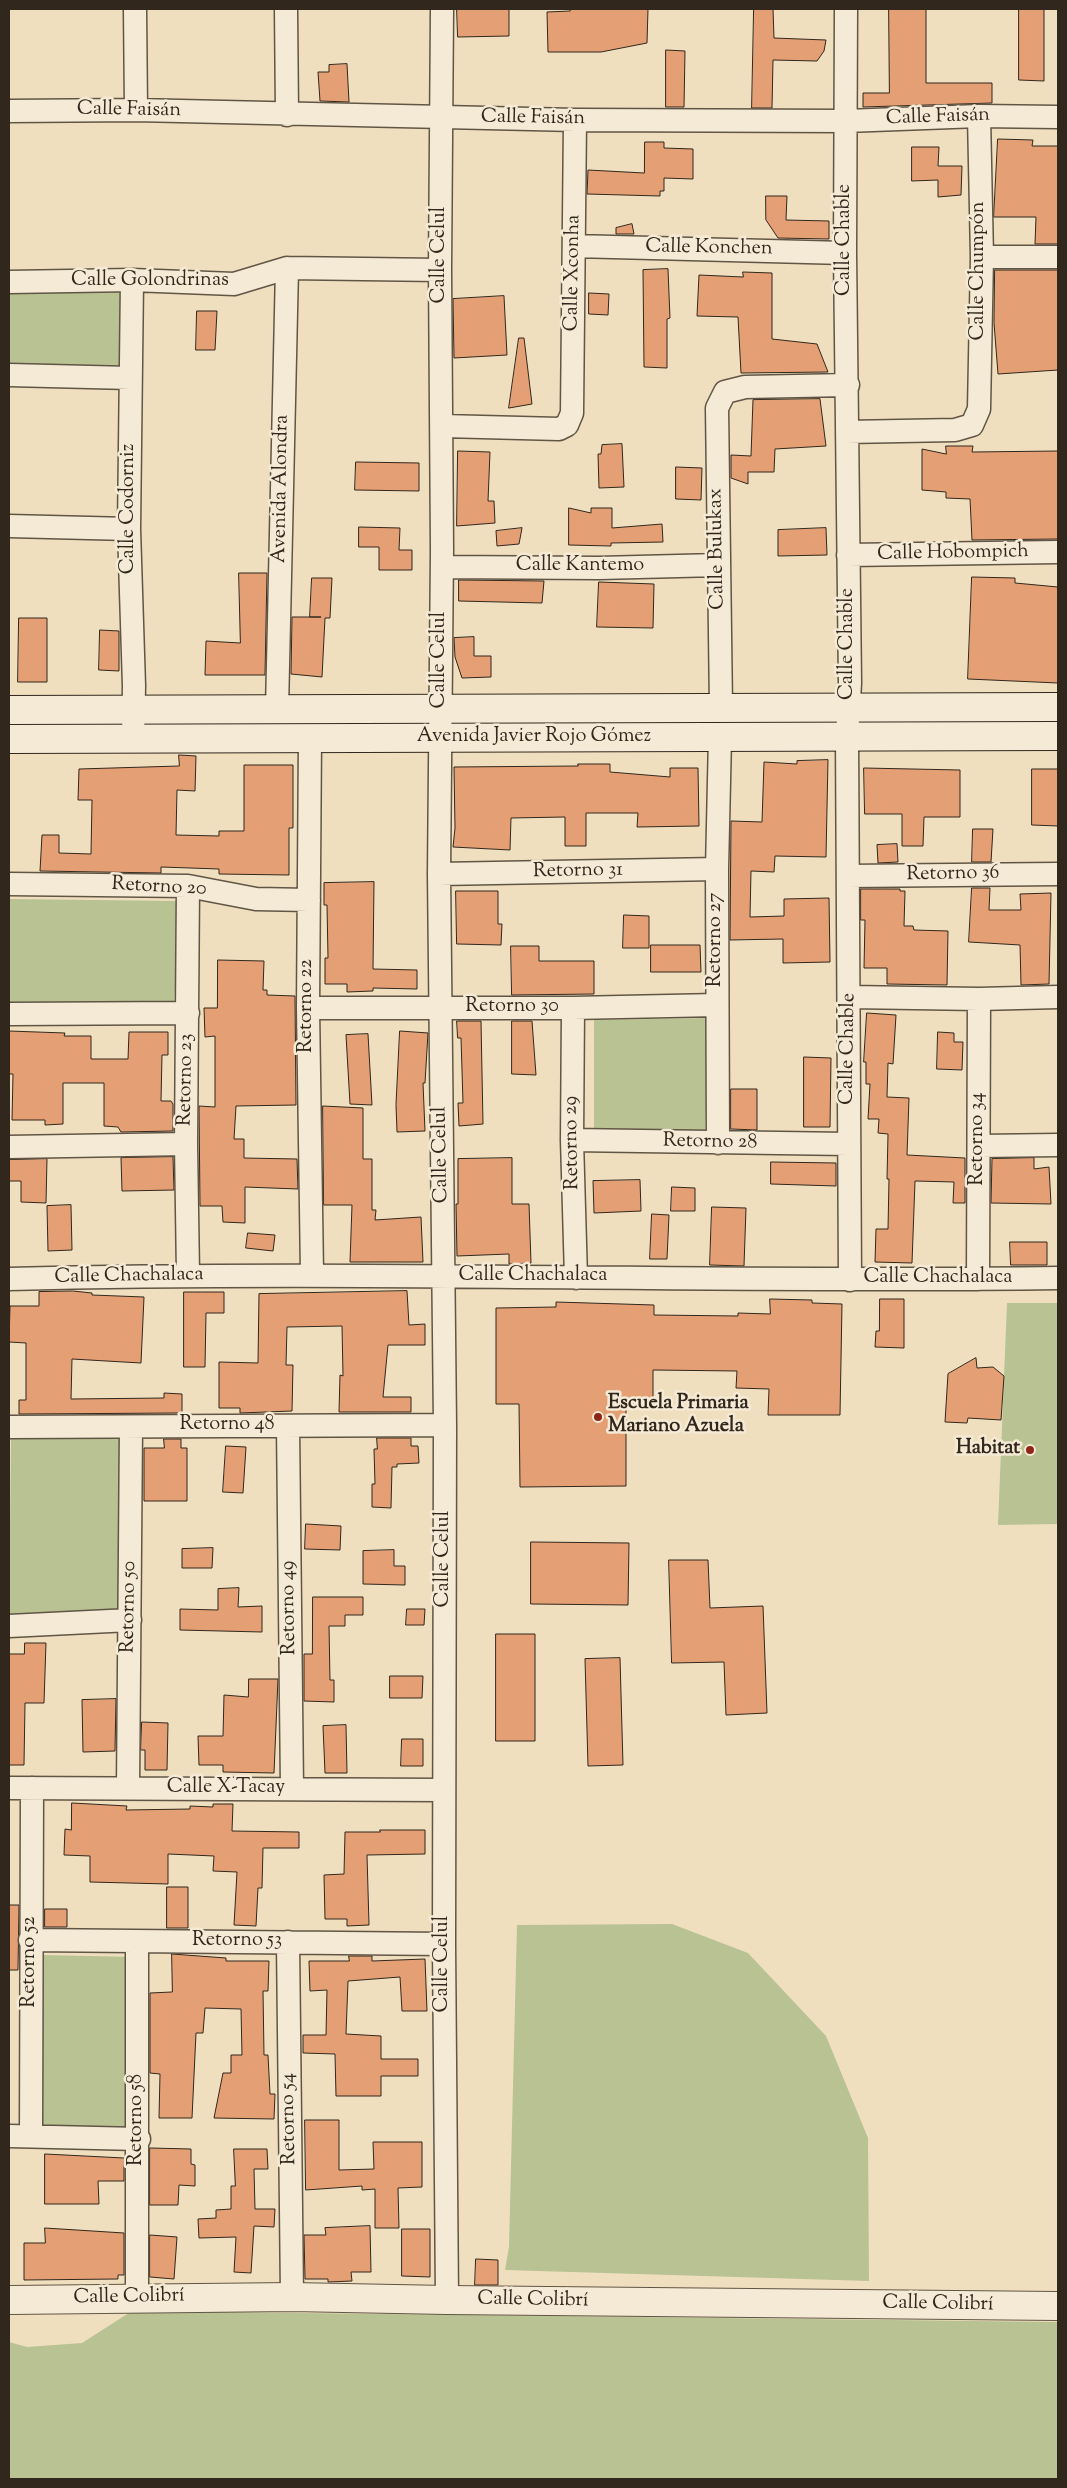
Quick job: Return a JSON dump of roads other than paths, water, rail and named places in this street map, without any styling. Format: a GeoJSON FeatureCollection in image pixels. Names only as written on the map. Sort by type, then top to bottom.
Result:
{"type":"FeatureCollection","features":[{"type":"Feature","properties":{"kind":"main road","name":"Avenida Javier Rojo Gómez"},"geometry":{"type":"LineString","coordinates":[[9,710],[1058,707]]}},
{"type":"Feature","properties":{"kind":"main road","name":"Avenida Javier Rojo Gómez"},"geometry":{"type":"LineString","coordinates":[[9,739],[1058,736]]}},
{"type":"Feature","properties":{"kind":"main road","name":"Calle Colibrí"},"geometry":{"type":"LineString","coordinates":[[9,2300],[292,2296],[447,2300],[1058,2306]]}},
{"type":"Feature","properties":{"kind":"street"},"geometry":{"type":"LineString","coordinates":[[135,9],[136,110]]}},
{"type":"Feature","properties":{"kind":"street"},"geometry":{"type":"LineString","coordinates":[[286,9],[287,115]]}},
{"type":"Feature","properties":{"kind":"street","name":"Calle Celul"},"geometry":{"type":"LineString","coordinates":[[442,9],[440,270],[442,567],[439,874],[445,1425],[444,1944],[447,2300]]}},
{"type":"Feature","properties":{"kind":"street","name":"Calle Chable"},"geometry":{"type":"LineString","coordinates":[[846,9],[845,253],[848,385],[849,708],[847,737],[850,997],[848,1144],[850,1280]]}},
{"type":"Feature","properties":{"kind":"street","name":"Calle Faisán"},"geometry":{"type":"LineString","coordinates":[[9,111],[136,110],[287,115],[575,120],[846,121],[979,116],[1058,117]]}},
{"type":"Feature","properties":{"kind":"street","name":"Calle Chumpón"},"geometry":{"type":"LineString","coordinates":[[847,432],[956,430],[972,425],[979,409],[982,257],[979,116]]}},
{"type":"Feature","properties":{"kind":"street","name":"Calle Xconha"},"geometry":{"type":"LineString","coordinates":[[442,426],[559,430],[568,425],[572,412],[575,120]]}},
{"type":"Feature","properties":{"kind":"street","name":"Calle Konchen"},"geometry":{"type":"LineString","coordinates":[[574,246],[845,253]]}},
{"type":"Feature","properties":{"kind":"street"},"geometry":{"type":"LineString","coordinates":[[982,257],[1058,257]]}},
{"type":"Feature","properties":{"kind":"street","name":"Calle Golondrinas"},"geometry":{"type":"LineString","coordinates":[[9,282],[132,280],[234,284],[287,268],[440,270]]}},
{"type":"Feature","properties":{"kind":"street","name":"Avenida Alondra"},"geometry":{"type":"LineString","coordinates":[[277,709],[287,268]]}},
{"type":"Feature","properties":{"kind":"street","name":"Calle Codorniz"},"geometry":{"type":"LineString","coordinates":[[132,280],[129,529],[133,739]]}},
{"type":"Feature","properties":{"kind":"street"},"geometry":{"type":"LineString","coordinates":[[9,375],[130,378]]}},
{"type":"Feature","properties":{"kind":"street","name":"Calle Bulukax"},"geometry":{"type":"LineString","coordinates":[[721,708],[717,408],[725,392],[745,387],[848,385]]}},
{"type":"Feature","properties":{"kind":"street"},"geometry":{"type":"LineString","coordinates":[[9,526],[129,529]]}},
{"type":"Feature","properties":{"kind":"street","name":"Calle Hobompich"},"geometry":{"type":"LineString","coordinates":[[848,555],[1058,552]]}},
{"type":"Feature","properties":{"kind":"street","name":"Calle Kantemo"},"geometry":{"type":"LineString","coordinates":[[442,567],[599,568],[718,565]]}},
{"type":"Feature","properties":{"kind":"street","name":"Retorno 27"},"geometry":{"type":"LineString","coordinates":[[718,1143],[717,869],[720,737]]}},
{"type":"Feature","properties":{"kind":"street","name":"Retorno 22"},"geometry":{"type":"LineString","coordinates":[[310,738],[308,1008],[312,1274]]}},
{"type":"Feature","properties":{"kind":"street","name":"Retorno 31"},"geometry":{"type":"LineString","coordinates":[[439,874],[717,869]]}},
{"type":"Feature","properties":{"kind":"street","name":"Retorno 36"},"geometry":{"type":"LineString","coordinates":[[848,876],[1058,874]]}},
{"type":"Feature","properties":{"kind":"street","name":"Retorno 20"},"geometry":{"type":"LineString","coordinates":[[9,884],[188,886],[256,899],[309,900]]}},
{"type":"Feature","properties":{"kind":"street","name":"Retorno 23"},"geometry":{"type":"LineString","coordinates":[[188,886],[186,1144],[188,1275]]}},
{"type":"Feature","properties":{"kind":"street"},"geometry":{"type":"LineString","coordinates":[[850,997],[979,999],[1058,997]]}},
{"type":"Feature","properties":{"kind":"street","name":"Retorno 34"},"geometry":{"type":"LineString","coordinates":[[978,1279],[980,1146],[979,999]]}},
{"type":"Feature","properties":{"kind":"street","name":"Retorno 30"},"geometry":{"type":"LineString","coordinates":[[308,1008],[440,1009],[717,1005]]}},
{"type":"Feature","properties":{"kind":"street","name":"Retorno 29"},"geometry":{"type":"LineString","coordinates":[[573,1008],[572,1140],[576,1278]]}},
{"type":"Feature","properties":{"kind":"street"},"geometry":{"type":"LineString","coordinates":[[9,1014],[188,1014]]}},
{"type":"Feature","properties":{"kind":"street","name":"Retorno 28"},"geometry":{"type":"LineString","coordinates":[[572,1140],[848,1144]]}},
{"type":"Feature","properties":{"kind":"street"},"geometry":{"type":"LineString","coordinates":[[9,1147],[186,1144]]}},
{"type":"Feature","properties":{"kind":"street"},"geometry":{"type":"LineString","coordinates":[[980,1146],[1058,1146]]}},
{"type":"Feature","properties":{"kind":"street","name":"Calle Chachalaca"},"geometry":{"type":"LineString","coordinates":[[9,1280],[312,1274],[850,1280],[1058,1278]]}},
{"type":"Feature","properties":{"kind":"street","name":"Retorno 48"},"geometry":{"type":"LineString","coordinates":[[9,1427],[445,1425]]}},
{"type":"Feature","properties":{"kind":"street","name":"Retorno 50"},"geometry":{"type":"LineString","coordinates":[[128,1788],[132,1426]]}},
{"type":"Feature","properties":{"kind":"street","name":"Retorno 49"},"geometry":{"type":"LineString","coordinates":[[288,1426],[292,1789]]}},
{"type":"Feature","properties":{"kind":"street"},"geometry":{"type":"LineString","coordinates":[[9,1626],[130,1620]]}},
{"type":"Feature","properties":{"kind":"street","name":"Calle X-Tacay"},"geometry":{"type":"LineString","coordinates":[[9,1788],[444,1790]]}},
{"type":"Feature","properties":{"kind":"street","name":"Retorno 52"},"geometry":{"type":"LineString","coordinates":[[20,2135],[30,1940],[32,1788]]}},
{"type":"Feature","properties":{"kind":"street","name":"Retorno 53"},"geometry":{"type":"LineString","coordinates":[[30,1940],[137,1943],[444,1944]]}},
{"type":"Feature","properties":{"kind":"street","name":"Retorno 54"},"geometry":{"type":"LineString","coordinates":[[288,1942],[292,2296]]}},
{"type":"Feature","properties":{"kind":"street","name":"Retorno 58"},"geometry":{"type":"LineString","coordinates":[[137,1943],[138,2298]]}},
{"type":"Feature","properties":{"kind":"street"},"geometry":{"type":"LineString","coordinates":[[20,2135],[139,2139]]}},
{"type":"Feature","properties":{"kind":"place","name":"Escuela Primaria Mariano Azuela"},"geometry":{"type":"Point","coordinates":[598,1417]}},
{"type":"Feature","properties":{"kind":"place","name":"Habitat"},"geometry":{"type":"Point","coordinates":[1030,1450]}}]}
